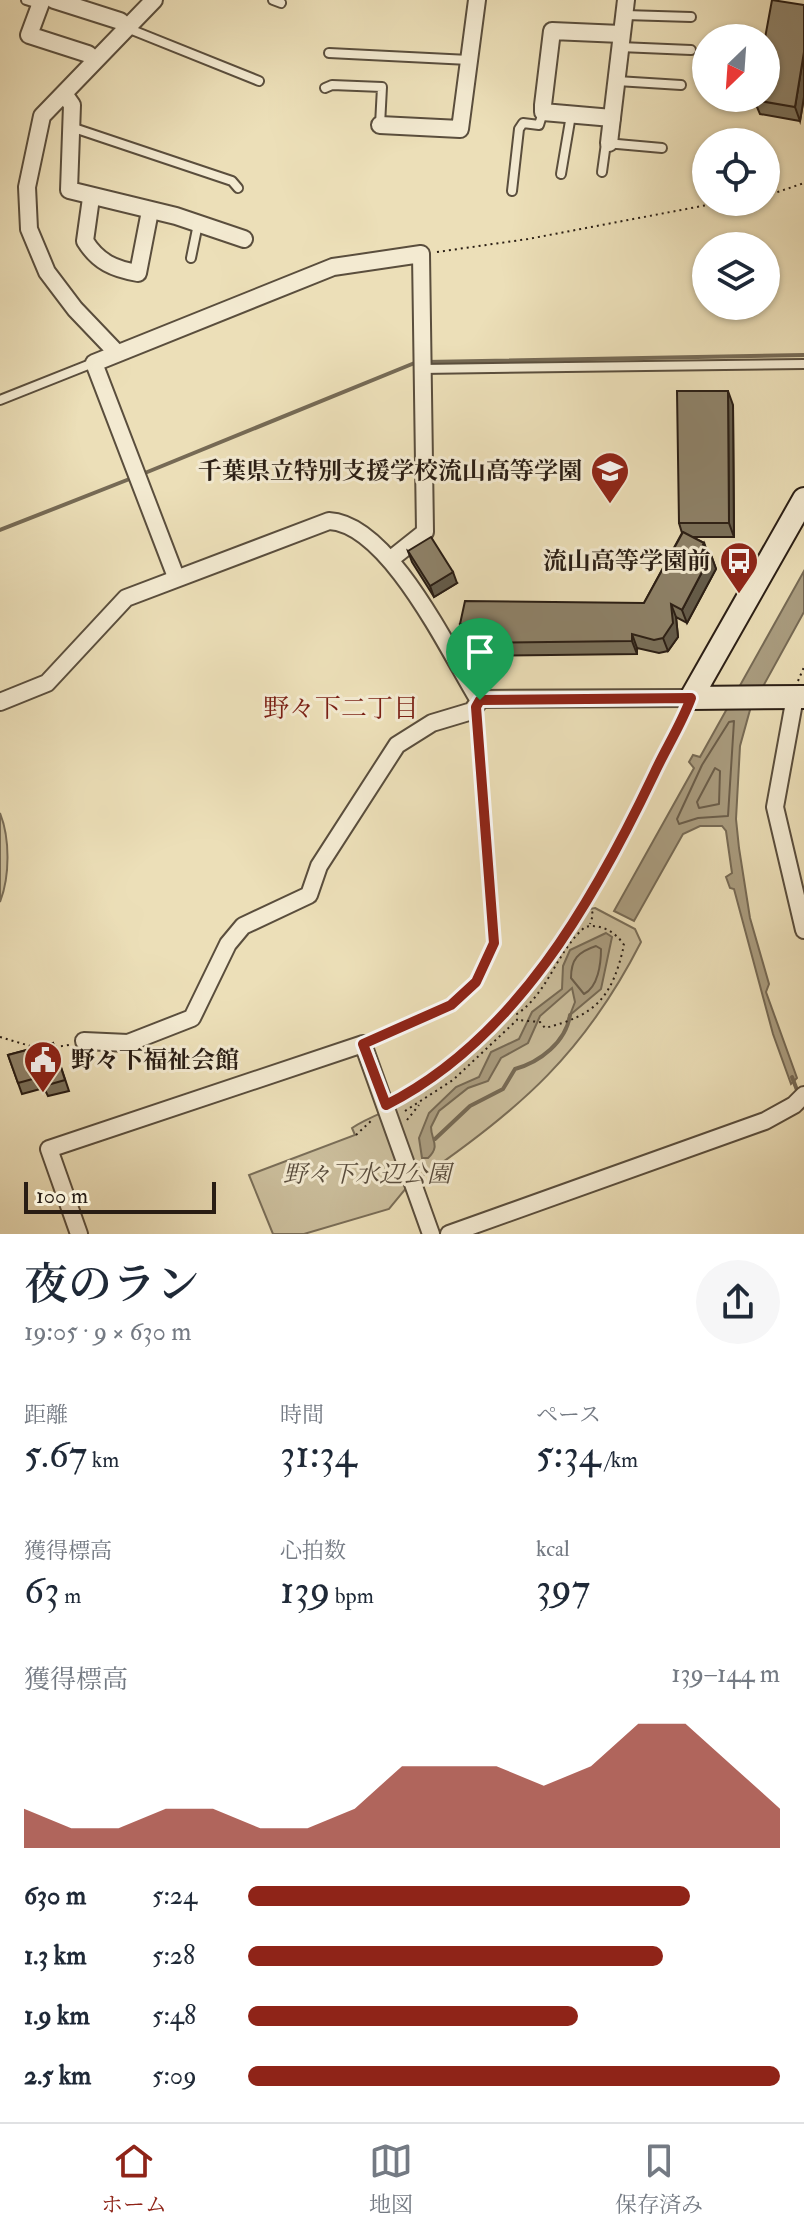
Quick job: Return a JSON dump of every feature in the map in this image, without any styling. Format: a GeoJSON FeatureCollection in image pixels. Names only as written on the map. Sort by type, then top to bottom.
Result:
{"type":"FeatureCollection","features":[{"type":"Feature","properties":{"kind":"street"},"geometry":{"type":"LineString","coordinates":[[117,353],[56,286],[39,257],[29,229],[27,187],[42,116],[154,0]]}},
{"type":"Feature","properties":{"kind":"street"},"geometry":{"type":"LineString","coordinates":[[380,125],[460,129],[477,0]]}},
{"type":"Feature","properties":{"kind":"street"},"geometry":{"type":"LineString","coordinates":[[95,60],[88,54],[29,35],[40,1],[120,21],[127,27]]}},
{"type":"Feature","properties":{"kind":"street"},"geometry":{"type":"LineString","coordinates":[[609,143],[625,8]]}},
{"type":"Feature","properties":{"kind":"street"},"geometry":{"type":"LineString","coordinates":[[612,118],[543,112],[552,31],[620,41]]}},
{"type":"Feature","properties":{"kind":"street"},"geometry":{"type":"LineString","coordinates":[[65,95],[72,105],[73,164],[69,190],[244,239]]}},
{"type":"Feature","properties":{"kind":"street"},"geometry":{"type":"LineString","coordinates":[[91,198],[85,241],[94,256],[116,269],[138,273],[150,211]]}},
{"type":"Feature","properties":{"kind":"street"},"geometry":{"type":"LineString","coordinates":[[176,577],[94,363],[333,267],[421,254],[425,532],[391,559]]}},
{"type":"Feature","properties":{"kind":"street"},"geometry":{"type":"LineString","coordinates":[[696,698],[804,499]]}},
{"type":"Feature","properties":{"kind":"street"},"geometry":{"type":"LineString","coordinates":[[0,702],[47,683],[117,606],[176,577],[329,521],[344,522],[358,528],[391,559],[478,704]]}},
{"type":"Feature","properties":{"kind":"street"},"geometry":{"type":"LineString","coordinates":[[84,1041],[106,1045],[128,1043],[192,1018],[228,944],[243,926],[309,895],[319,866],[397,745],[432,723],[478,704],[794,697],[775,807],[803,924]]}},
{"type":"Feature","properties":{"kind":"street"},"geometry":{"type":"LineString","coordinates":[[79,1234],[49,1149],[363,1044],[393,1110],[431,1234]]}},
{"type":"Feature","properties":{"kind":"street"},"geometry":{"type":"LineString","coordinates":[[449,1234],[765,1121],[787,1110],[804,1095]]}},
{"type":"Feature","properties":{"kind":"lane"},"geometry":{"type":"LineString","coordinates":[[625,8],[691,17]]}},
{"type":"Feature","properties":{"kind":"lane"},"geometry":{"type":"LineString","coordinates":[[127,27],[259,81]]}},
{"type":"Feature","properties":{"kind":"lane"},"geometry":{"type":"LineString","coordinates":[[620,41],[691,50]]}},
{"type":"Feature","properties":{"kind":"lane"},"geometry":{"type":"LineString","coordinates":[[329,53],[469,60]]}},
{"type":"Feature","properties":{"kind":"lane"},"geometry":{"type":"LineString","coordinates":[[616,81],[681,85]]}},
{"type":"Feature","properties":{"kind":"lane"},"geometry":{"type":"LineString","coordinates":[[325,88],[382,87],[380,125]]}},
{"type":"Feature","properties":{"kind":"lane"},"geometry":{"type":"LineString","coordinates":[[512,191],[519,129],[523,123],[539,125],[543,112]]}},
{"type":"Feature","properties":{"kind":"lane"},"geometry":{"type":"LineString","coordinates":[[561,174],[571,115]]}},
{"type":"Feature","properties":{"kind":"lane"},"geometry":{"type":"LineString","coordinates":[[70,127],[232,181],[238,188]]}},
{"type":"Feature","properties":{"kind":"lane"},"geometry":{"type":"LineString","coordinates":[[602,172],[609,143],[662,148]]}},
{"type":"Feature","properties":{"kind":"lane"},"geometry":{"type":"LineString","coordinates":[[191,258],[198,224]]}},
{"type":"Feature","properties":{"kind":"lane"},"geometry":{"type":"LineString","coordinates":[[422,362],[804,364]]}},
{"type":"Feature","properties":{"kind":"lane"},"geometry":{"type":"LineString","coordinates":[[0,400],[94,363]]}},
{"type":"Feature","properties":{"kind":"path"},"geometry":{"type":"LineString","coordinates":[[780,191],[804,183]]}},
{"type":"Feature","properties":{"kind":"path"},"geometry":{"type":"LineString","coordinates":[[421,254],[528,239],[692,208]]}},
{"type":"Feature","properties":{"kind":"path"},"geometry":{"type":"LineString","coordinates":[[393,1110],[490,1028],[547,960],[588,898],[696,698]]}},
{"type":"Feature","properties":{"kind":"path"},"geometry":{"type":"LineString","coordinates":[[363,1044],[451,1005],[476,982],[494,943],[478,704]]}},
{"type":"Feature","properties":{"kind":"path"},"geometry":{"type":"LineString","coordinates":[[401,1119],[403,1124],[419,1105],[453,1080],[539,995],[569,944],[590,925],[593,915],[588,898]]}},
{"type":"Feature","properties":{"kind":"path"},"geometry":{"type":"LineString","coordinates":[[517,1020],[540,1022],[545,1028],[587,1014],[602,1000],[616,974],[624,945],[607,929],[590,925]]}},
{"type":"Feature","properties":{"kind":"path"},"geometry":{"type":"LineString","coordinates":[[0,1037],[37,1048]]}},
{"type":"Feature","properties":{"kind":"path"},"geometry":{"type":"LineString","coordinates":[[51,1048],[84,1041]]}},
{"type":"Feature","properties":{"kind":"path"},"geometry":{"type":"LineString","coordinates":[[393,1110],[419,1105]]}},
{"type":"Feature","properties":{"kind":"green space"},"geometry":{"type":"Polygon","coordinates":[[[0,813],[8,857],[0,902],[0,813]]]}},
{"type":"Feature","properties":{"kind":"green space","name":"野々下水辺公園"},"geometry":{"type":"Polygon","coordinates":[[[595,908],[635,929],[641,942],[597,1016],[547,1075],[520,1102],[456,1153],[420,1178],[416,1176],[389,1209],[304,1234],[273,1234],[249,1175],[355,1135],[352,1128],[407,1101],[460,1063],[506,1016],[585,910],[595,908]]]}},
{"type":"Feature","properties":{"kind":"water"},"geometry":{"type":"Polygon","coordinates":[[[804,571],[804,612],[750,710],[740,746],[736,819],[750,918],[769,984],[766,992],[797,1078],[791,1084],[773,1034],[734,889],[730,888],[726,877],[732,873],[726,831],[722,826],[700,826],[683,834],[634,921],[614,911],[694,768],[689,762],[693,755],[700,757],[804,571]]]}},
{"type":"Feature","properties":{"kind":"water"},"geometry":{"type":"Polygon","coordinates":[[[606,933],[612,937],[601,989],[570,1015],[575,1002],[572,988],[540,1016],[528,1043],[501,1058],[488,1081],[468,1088],[439,1111],[431,1127],[434,1150],[428,1158],[422,1158],[419,1138],[429,1113],[456,1087],[479,1077],[491,1052],[519,1039],[532,1012],[562,989],[563,966],[570,950],[606,933]]]}},
{"type":"Feature","properties":{"kind":"building"},"geometry":{"type":"Polygon","coordinates":[[[772,0],[804,5],[804,52],[795,107],[780,104],[780,24],[768,24],[772,0]]]}},
{"type":"Feature","properties":{"kind":"building"},"geometry":{"type":"Polygon","coordinates":[[[677,391],[728,391],[729,523],[679,523],[677,391]]]}},
{"type":"Feature","properties":{"kind":"building"},"geometry":{"type":"Polygon","coordinates":[[[683,532],[704,543],[700,550],[711,555],[682,610],[671,604],[673,623],[663,638],[654,640],[632,634],[632,641],[466,643],[465,624],[460,624],[465,601],[644,603],[683,532]]]}},
{"type":"Feature","properties":{"kind":"building"},"geometry":{"type":"Polygon","coordinates":[[[431,537],[453,572],[430,586],[408,551],[431,537]]]}},
{"type":"Feature","properties":{"kind":"building"},"geometry":{"type":"Polygon","coordinates":[[[53,1043],[65,1080],[44,1086],[40,1077],[18,1083],[8,1055],[53,1043]]]}},
{"type":"Feature","properties":{"kind":"waterway"},"geometry":{"type":"LineString","coordinates":[[425,362],[804,355]]}},
{"type":"Feature","properties":{"kind":"waterway"},"geometry":{"type":"LineString","coordinates":[[140,475],[417,362]]}},
{"type":"Feature","properties":{"kind":"waterway"},"geometry":{"type":"LineString","coordinates":[[0,530],[132,478]]}},
{"type":"Feature","properties":{"kind":"waterway"},"geometry":{"type":"LineString","coordinates":[[435,1139],[470,1106],[503,1089],[515,1069],[550,1050],[563,1034],[570,1015]]}},
{"type":"Feature","properties":{"kind":"waterway"},"geometry":{"type":"LineString","coordinates":[[792,1077],[797,1090]]}},
{"type":"Feature","properties":{"kind":"place","name":"千葉県立特別支援学校流山高等学園"},"geometry":{"type":"Point","coordinates":[610,505]}},
{"type":"Feature","properties":{"kind":"place","name":"流山高等学園前"},"geometry":{"type":"Point","coordinates":[739,595]}},
{"type":"Feature","properties":{"kind":"place","name":"野々下福祉会館"},"geometry":{"type":"Point","coordinates":[43,1094]}},
{"type":"Feature","properties":{"kind":"district","name":"野々下二丁目"},"geometry":{"type":"Point","coordinates":[341,708]}},
{"type":"Feature","properties":{"kind":"route"},"geometry":{"type":"LineString","coordinates":[[691,698],[682,723],[637,811],[567,932],[547,960],[490,1028],[412,1092],[386,1105],[363,1044],[451,1005],[476,982],[494,943],[480,717],[476,707],[480,700],[691,698]]}}]}
